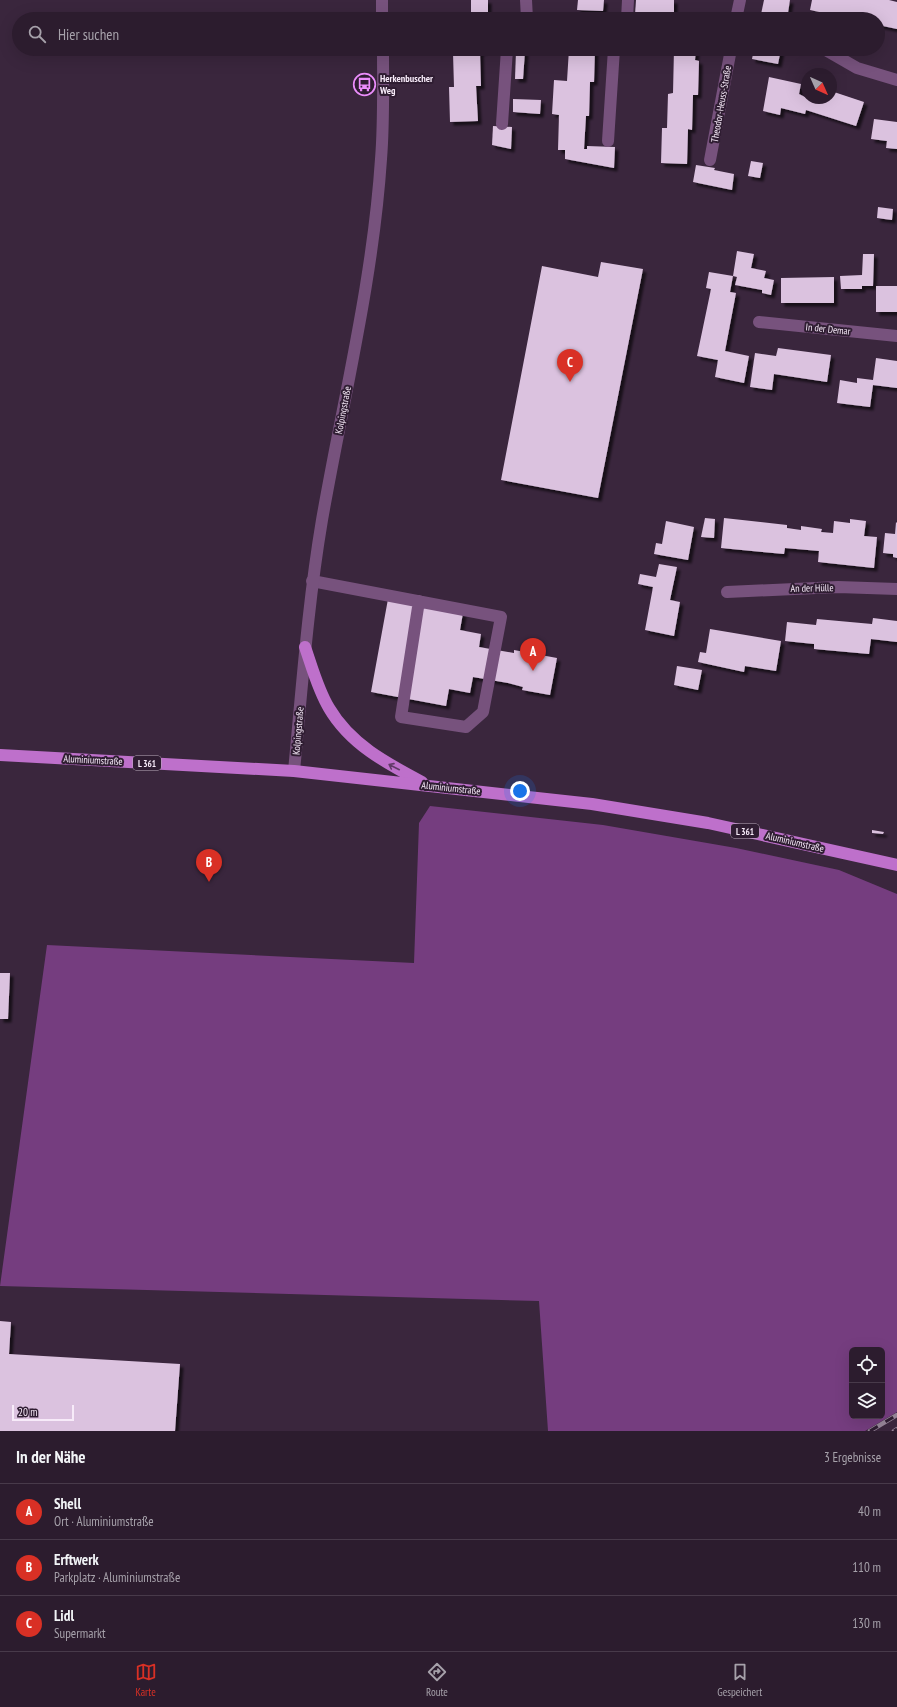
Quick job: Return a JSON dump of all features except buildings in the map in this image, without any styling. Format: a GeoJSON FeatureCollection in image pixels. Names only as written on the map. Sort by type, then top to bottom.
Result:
{"type":"FeatureCollection","features":[{"type":"Feature","properties":{"kind":"main road"},"geometry":{"type":"LineString","coordinates":[[305,647],[328,708],[348,734],[386,763],[428,785]]}},
{"type":"Feature","properties":{"kind":"main road","name":"Aluminiumstraße"},"geometry":{"type":"LineString","coordinates":[[0,755],[294,771],[592,804],[650,812],[768,836],[897,865]]}},
{"type":"Feature","properties":{"kind":"street"},"geometry":{"type":"LineString","coordinates":[[382,0],[382,12]]}},
{"type":"Feature","properties":{"kind":"street"},"geometry":{"type":"LineString","coordinates":[[526,0],[526,12]]}},
{"type":"Feature","properties":{"kind":"street"},"geometry":{"type":"LineString","coordinates":[[627,12],[628,0]]}},
{"type":"Feature","properties":{"kind":"street"},"geometry":{"type":"LineString","coordinates":[[737,12],[740,0]]}},
{"type":"Feature","properties":{"kind":"street","name":"Kolpingstraße"},"geometry":{"type":"LineString","coordinates":[[294,771],[312,581],[370,257],[381,160],[384,104],[383,56]]}},
{"type":"Feature","properties":{"kind":"street"},"geometry":{"type":"LineString","coordinates":[[502,124],[507,56]]}},
{"type":"Feature","properties":{"kind":"street"},"geometry":{"type":"LineString","coordinates":[[608,141],[614,56]]}},
{"type":"Feature","properties":{"kind":"street","name":"Theodor-Heuss-Straße"},"geometry":{"type":"LineString","coordinates":[[710,160],[730,56]]}},
{"type":"Feature","properties":{"kind":"street"},"geometry":{"type":"LineString","coordinates":[[836,56],[856,68],[897,80]]}},
{"type":"Feature","properties":{"kind":"street","name":"In der Demar"},"geometry":{"type":"LineString","coordinates":[[759,322],[897,336]]}},
{"type":"Feature","properties":{"kind":"street"},"geometry":{"type":"LineString","coordinates":[[312,581],[419,601],[501,617],[484,712],[466,727],[401,717],[419,601]]}},
{"type":"Feature","properties":{"kind":"street","name":"An der Hülle"},"geometry":{"type":"LineString","coordinates":[[727,592],[815,588],[897,589]]}},
{"type":"Feature","properties":{"kind":"shaded area"},"geometry":{"type":"Polygon","coordinates":[[[430,806],[603,825],[736,848],[839,870],[897,894],[897,1412],[865,1431],[548,1431],[539,1301],[0,1286],[47,945],[414,963],[419,823],[430,806]]]}},
{"type":"Feature","properties":{"kind":"railway"},"geometry":{"type":"LineString","coordinates":[[870,1431],[897,1415]]}},
{"type":"Feature","properties":{"kind":"place","name":"Herkenbuscher Weg"},"geometry":{"type":"Point","coordinates":[364,84]}},
{"type":"Feature","properties":{"kind":"place","name":"Lidl"},"geometry":{"type":"Point","coordinates":[570,382]}},
{"type":"Feature","properties":{"kind":"place","name":"Shell"},"geometry":{"type":"Point","coordinates":[533,671]}},
{"type":"Feature","properties":{"kind":"place","name":"Erftwerk"},"geometry":{"type":"Point","coordinates":[209,882]}}]}
